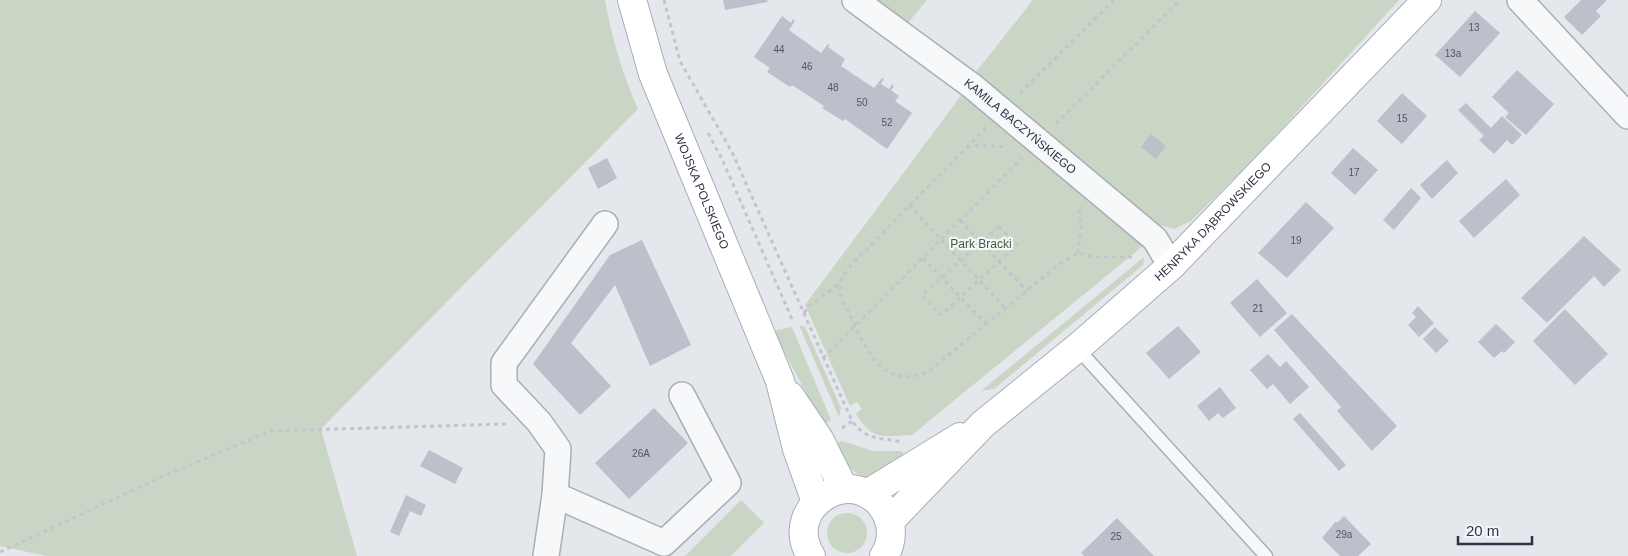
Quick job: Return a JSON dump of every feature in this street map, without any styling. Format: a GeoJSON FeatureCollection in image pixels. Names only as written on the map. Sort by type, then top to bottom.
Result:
{"type":"FeatureCollection","features":[{"type":"Feature","properties":{"kind":"street","name":"WOJSKA POLSKIEGO"},"geometry":{"type":"LineString","coordinates":[[632,0],[653,74],[780,381]]}},
{"type":"Feature","properties":{"kind":"street","name":"KAMILA BACZYŃSKIEGO"},"geometry":{"type":"LineString","coordinates":[[855,0],[972,86],[1148,232],[1156,239],[1171,266]]}},
{"type":"Feature","properties":{"kind":"street","name":"HENRYKA DĄBROWSKIEGO"},"geometry":{"type":"LineString","coordinates":[[983,424],[1077,348],[1171,266],[1427,0]]}},
{"type":"Feature","properties":{"kind":"street"},"geometry":{"type":"LineString","coordinates":[[1520,0],[1628,116]]}},
{"type":"Feature","properties":{"kind":"street"},"geometry":{"type":"LineString","coordinates":[[546,556],[556,495],[558,449],[539,422],[504,385],[504,363],[605,224]]}},
{"type":"Feature","properties":{"kind":"street"},"geometry":{"type":"LineString","coordinates":[[780,381],[855,492],[883,507],[890,521],[891,536],[884,556]]}},
{"type":"Feature","properties":{"kind":"street"},"geometry":{"type":"LineString","coordinates":[[780,381],[797,449],[816,502]]}},
{"type":"Feature","properties":{"kind":"street"},"geometry":{"type":"LineString","coordinates":[[556,495],[664,543],[728,483],[682,396]]}},
{"type":"Feature","properties":{"kind":"street"},"geometry":{"type":"LineString","coordinates":[[806,554],[805,524],[816,502],[824,496],[855,492],[922,459],[983,424]]}},
{"type":"Feature","properties":{"kind":"street"},"geometry":{"type":"LineString","coordinates":[[890,521],[983,424]]}},
{"type":"Feature","properties":{"kind":"lane"},"geometry":{"type":"LineString","coordinates":[[1077,348],[1266,556]]}},
{"type":"Feature","properties":{"kind":"path"},"geometry":{"type":"LineString","coordinates":[[664,0],[680,61],[732,152],[852,421],[859,430],[873,439],[910,444]]}},
{"type":"Feature","properties":{"kind":"path"},"geometry":{"type":"LineString","coordinates":[[1016,98],[1114,0]]}},
{"type":"Feature","properties":{"kind":"path"},"geometry":{"type":"LineString","coordinates":[[1049,131],[1180,0]]}},
{"type":"Feature","properties":{"kind":"path"},"geometry":{"type":"LineString","coordinates":[[704,125],[722,159],[792,319]]}},
{"type":"Feature","properties":{"kind":"path"},"geometry":{"type":"LineString","coordinates":[[988,126],[846,271],[840,283],[840,294],[868,352],[882,368],[897,376],[913,378],[928,372],[1058,265],[1078,253],[1094,257],[1135,256]]}},
{"type":"Feature","properties":{"kind":"path"},"geometry":{"type":"LineString","coordinates":[[967,147],[1001,146],[1009,149]]}},
{"type":"Feature","properties":{"kind":"path"},"geometry":{"type":"LineString","coordinates":[[1017,151],[1025,154]]}},
{"type":"Feature","properties":{"kind":"path"},"geometry":{"type":"LineString","coordinates":[[823,358],[1029,151]]}},
{"type":"Feature","properties":{"kind":"path"},"geometry":{"type":"LineString","coordinates":[[909,205],[1006,308]]}},
{"type":"Feature","properties":{"kind":"path"},"geometry":{"type":"LineString","coordinates":[[1078,205],[1081,226],[1078,253]]}},
{"type":"Feature","properties":{"kind":"path"},"geometry":{"type":"LineString","coordinates":[[960,220],[1027,291]]}},
{"type":"Feature","properties":{"kind":"path"},"geometry":{"type":"LineString","coordinates":[[999,226],[1017,245],[941,315],[922,295],[999,226]]}},
{"type":"Feature","properties":{"kind":"path"},"geometry":{"type":"LineString","coordinates":[[923,258],[987,325]]}},
{"type":"Feature","properties":{"kind":"path"},"geometry":{"type":"LineString","coordinates":[[803,314],[809,306],[840,283]]}},
{"type":"Feature","properties":{"kind":"path"},"geometry":{"type":"LineString","coordinates":[[839,429],[852,421]]}},
{"type":"Feature","properties":{"kind":"path"},"geometry":{"type":"LineString","coordinates":[[0,552],[164,476],[270,431],[421,428],[539,422]]}},
{"type":"Feature","properties":{"kind":"green space"},"geometry":{"type":"Polygon","coordinates":[[[0,0],[605,0],[618,55],[638,109],[321,429],[357,556],[46,556],[0,546],[0,0]]]}},
{"type":"Feature","properties":{"kind":"green space"},"geometry":{"type":"Polygon","coordinates":[[[874,0],[927,0],[906,25],[874,0]]]}},
{"type":"Feature","properties":{"kind":"green space"},"geometry":{"type":"Polygon","coordinates":[[[1033,0],[1399,0],[1254,159],[1191,221],[1174,229],[1160,225],[975,73],[1033,0]]]}},
{"type":"Feature","properties":{"kind":"green space","name":"Park Bracki"},"geometry":{"type":"Polygon","coordinates":[[[963,93],[1143,246],[912,435],[880,435],[868,429],[862,423],[856,414],[862,409],[857,402],[850,406],[805,305],[963,93]]]}},
{"type":"Feature","properties":{"kind":"green space"},"geometry":{"type":"Polygon","coordinates":[[[1144,257],[1143,265],[994,389],[981,391],[1144,257]]]}},
{"type":"Feature","properties":{"kind":"green space"},"geometry":{"type":"Polygon","coordinates":[[[799,325],[805,327],[841,408],[839,417],[799,325]]]}},
{"type":"Feature","properties":{"kind":"green space"},"geometry":{"type":"Polygon","coordinates":[[[792,327],[831,420],[823,424],[773,331],[792,327]]]}},
{"type":"Feature","properties":{"kind":"green space"},"geometry":{"type":"Polygon","coordinates":[[[842,441],[873,451],[901,451],[908,459],[884,475],[873,478],[865,477],[852,470],[841,458],[833,445],[842,441]]]}},
{"type":"Feature","properties":{"kind":"green space"},"geometry":{"type":"Polygon","coordinates":[[[741,500],[764,523],[731,556],[685,556],[741,500]]]}},
{"type":"Feature","properties":{"kind":"green space"},"geometry":{"type":"Polygon","coordinates":[[[847,513],[861,519],[867,533],[861,547],[847,553],[833,547],[827,533],[833,519],[847,513]]]}},
{"type":"Feature","properties":{"kind":"building"},"geometry":{"type":"Polygon","coordinates":[[[723,0],[767,0],[768,2],[725,10],[723,0]]]}},
{"type":"Feature","properties":{"kind":"building"},"geometry":{"type":"Polygon","coordinates":[[[1581,0],[1607,0],[1596,11],[1601,16],[1582,35],[1564,17],[1581,0]]]}},
{"type":"Feature","properties":{"kind":"building"},"geometry":{"type":"Polygon","coordinates":[[[1475,11],[1500,33],[1460,77],[1435,55],[1475,11]]]}},
{"type":"Feature","properties":{"kind":"building"},"geometry":{"type":"Polygon","coordinates":[[[782,16],[791,23],[793,19],[795,21],[789,30],[821,53],[828,44],[830,45],[828,47],[845,59],[841,66],[874,88],[882,78],[884,79],[881,84],[889,89],[892,84],[894,86],[891,90],[899,96],[895,101],[912,113],[887,149],[845,119],[843,121],[792,85],[790,87],[767,72],[770,68],[754,57],[782,16]]]}},
{"type":"Feature","properties":{"kind":"building"},"geometry":{"type":"Polygon","coordinates":[[[1517,70],[1554,104],[1526,135],[1505,117],[1509,113],[1492,97],[1517,70]]]}},
{"type":"Feature","properties":{"kind":"building"},"geometry":{"type":"Polygon","coordinates":[[[1402,93],[1427,116],[1402,144],[1377,121],[1402,93]]]}},
{"type":"Feature","properties":{"kind":"building"},"geometry":{"type":"Polygon","coordinates":[[[1466,103],[1491,128],[1502,116],[1522,135],[1512,145],[1507,140],[1494,154],[1479,140],[1484,136],[1458,110],[1466,103]]]}},
{"type":"Feature","properties":{"kind":"building"},"geometry":{"type":"Polygon","coordinates":[[[1151,134],[1166,146],[1156,159],[1141,147],[1151,134]]]}},
{"type":"Feature","properties":{"kind":"building"},"geometry":{"type":"Polygon","coordinates":[[[1353,148],[1378,170],[1355,195],[1331,173],[1353,148]]]}},
{"type":"Feature","properties":{"kind":"building"},"geometry":{"type":"Polygon","coordinates":[[[607,158],[617,178],[598,189],[588,168],[607,158]]]}},
{"type":"Feature","properties":{"kind":"building"},"geometry":{"type":"Polygon","coordinates":[[[1447,160],[1458,173],[1432,199],[1420,185],[1447,160]]]}},
{"type":"Feature","properties":{"kind":"building"},"geometry":{"type":"Polygon","coordinates":[[[1506,179],[1520,195],[1474,238],[1459,221],[1506,179]]]}},
{"type":"Feature","properties":{"kind":"building"},"geometry":{"type":"Polygon","coordinates":[[[1411,188],[1421,198],[1394,230],[1383,220],[1411,188]]]}},
{"type":"Feature","properties":{"kind":"building"},"geometry":{"type":"Polygon","coordinates":[[[1306,202],[1334,228],[1287,278],[1258,253],[1306,202]]]}},
{"type":"Feature","properties":{"kind":"building"},"geometry":{"type":"Polygon","coordinates":[[[1584,236],[1621,270],[1604,287],[1594,276],[1547,323],[1521,298],[1584,236]]]}},
{"type":"Feature","properties":{"kind":"building"},"geometry":{"type":"Polygon","coordinates":[[[642,240],[691,345],[650,366],[615,285],[571,343],[611,386],[580,415],[533,364],[610,255],[642,240]]]}},
{"type":"Feature","properties":{"kind":"building"},"geometry":{"type":"Polygon","coordinates":[[[1257,279],[1287,313],[1260,337],[1230,303],[1257,279]]]}},
{"type":"Feature","properties":{"kind":"building"},"geometry":{"type":"Polygon","coordinates":[[[1418,306],[1434,323],[1419,337],[1408,325],[1416,317],[1412,313],[1418,306]]]}},
{"type":"Feature","properties":{"kind":"building"},"geometry":{"type":"Polygon","coordinates":[[[1565,309],[1608,354],[1575,385],[1533,341],[1565,309]]]}},
{"type":"Feature","properties":{"kind":"building"},"geometry":{"type":"Polygon","coordinates":[[[1292,314],[1397,426],[1372,451],[1337,411],[1341,407],[1274,330],[1292,314]]]}},
{"type":"Feature","properties":{"kind":"building"},"geometry":{"type":"Polygon","coordinates":[[[1496,324],[1515,342],[1504,353],[1502,351],[1494,358],[1478,342],[1496,324]]]}},
{"type":"Feature","properties":{"kind":"building"},"geometry":{"type":"Polygon","coordinates":[[[1178,326],[1201,352],[1169,379],[1146,353],[1178,326]]]}},
{"type":"Feature","properties":{"kind":"building"},"geometry":{"type":"Polygon","coordinates":[[[1435,327],[1449,341],[1436,353],[1423,339],[1435,327]]]}},
{"type":"Feature","properties":{"kind":"building"},"geometry":{"type":"Polygon","coordinates":[[[1268,354],[1280,367],[1286,361],[1309,387],[1290,404],[1273,384],[1267,389],[1250,370],[1268,354]]]}},
{"type":"Feature","properties":{"kind":"building"},"geometry":{"type":"Polygon","coordinates":[[[1220,387],[1236,408],[1223,418],[1218,413],[1209,421],[1197,406],[1220,387]]]}},
{"type":"Feature","properties":{"kind":"building"},"geometry":{"type":"Polygon","coordinates":[[[654,408],[688,443],[629,499],[595,463],[654,408]]]}},
{"type":"Feature","properties":{"kind":"building"},"geometry":{"type":"Polygon","coordinates":[[[1300,413],[1346,465],[1339,471],[1293,419],[1300,413]]]}},
{"type":"Feature","properties":{"kind":"building"},"geometry":{"type":"Polygon","coordinates":[[[429,450],[463,468],[455,484],[420,466],[429,450]]]}},
{"type":"Feature","properties":{"kind":"building"},"geometry":{"type":"Polygon","coordinates":[[[406,495],[426,505],[421,516],[410,511],[399,536],[390,532],[406,495]]]}},
{"type":"Feature","properties":{"kind":"building"},"geometry":{"type":"Polygon","coordinates":[[[1344,516],[1371,544],[1358,556],[1340,556],[1322,538],[1336,521],[1337,523],[1344,516]]]}},
{"type":"Feature","properties":{"kind":"building"},"geometry":{"type":"Polygon","coordinates":[[[1117,518],[1154,556],[1084,556],[1081,553],[1117,518]]]}}]}
